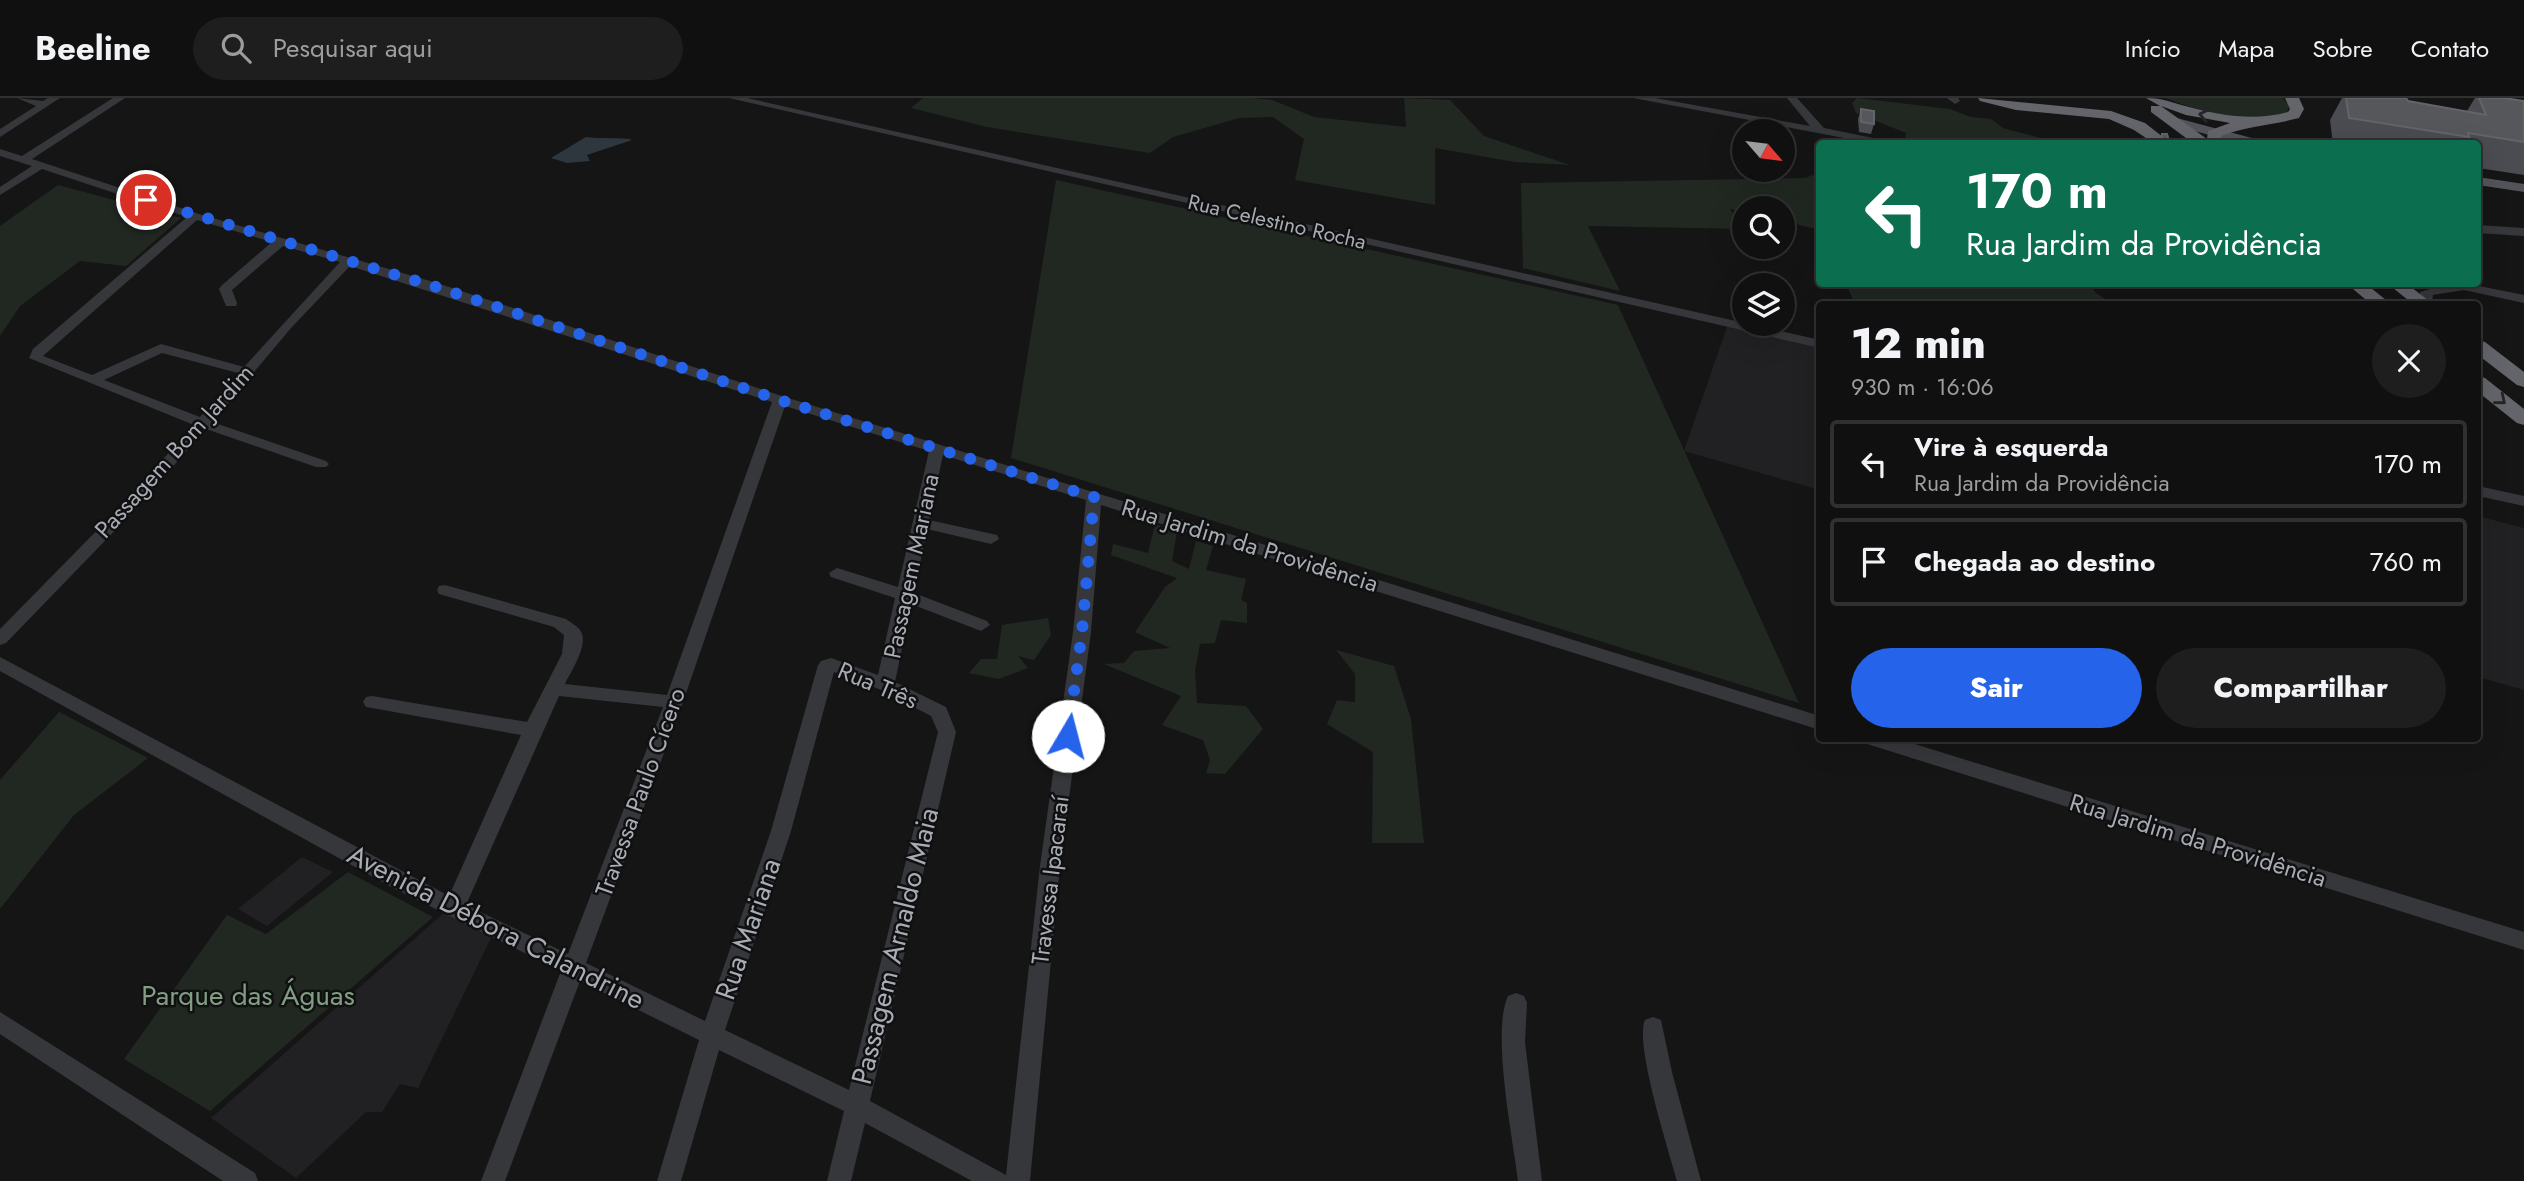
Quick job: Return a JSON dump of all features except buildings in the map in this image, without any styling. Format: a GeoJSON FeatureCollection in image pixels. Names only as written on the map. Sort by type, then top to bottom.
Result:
{"type":"FeatureCollection","features":[{"type":"Feature","properties":{"kind":"highway"},"geometry":{"type":"LineString","coordinates":[[1985,98],[2034,108],[2112,115],[2144,129],[2159,140]]}},
{"type":"Feature","properties":{"kind":"highway"},"geometry":{"type":"LineString","coordinates":[[1997,98],[2039,106],[2068,107],[2080,105],[2091,98]]}},
{"type":"Feature","properties":{"kind":"highway"},"geometry":{"type":"LineString","coordinates":[[2113,98],[2168,140]]}},
{"type":"Feature","properties":{"kind":"highway"},"geometry":{"type":"LineString","coordinates":[[2140,98],[2173,121],[2211,140],[2224,128],[2294,115],[2297,109],[2292,98]]}},
{"type":"Feature","properties":{"kind":"highway"},"geometry":{"type":"LineString","coordinates":[[2153,98],[2197,114],[2258,122]]}},
{"type":"Feature","properties":{"kind":"highway"},"geometry":{"type":"LineString","coordinates":[[2359,287],[2377,301]]}},
{"type":"Feature","properties":{"kind":"highway"},"geometry":{"type":"LineString","coordinates":[[2400,287],[2421,301]]}},
{"type":"Feature","properties":{"kind":"highway"},"geometry":{"type":"LineString","coordinates":[[2481,348],[2524,381]]}},
{"type":"Feature","properties":{"kind":"highway"},"geometry":{"type":"LineString","coordinates":[[2481,384],[2524,419]]}},
{"type":"Feature","properties":{"kind":"main road"},"geometry":{"type":"LineString","coordinates":[[2481,181],[2524,188]]}},
{"type":"Feature","properties":{"kind":"street"},"geometry":{"type":"LineString","coordinates":[[22,98],[44,105]]}},
{"type":"Feature","properties":{"kind":"street"},"geometry":{"type":"LineString","coordinates":[[0,134],[55,98]]}},
{"type":"Feature","properties":{"kind":"street"},"geometry":{"type":"LineString","coordinates":[[24,159],[120,98]]}},
{"type":"Feature","properties":{"kind":"street","name":"Rua Celestino Rocha"},"geometry":{"type":"LineString","coordinates":[[734,98],[1816,343]]}},
{"type":"Feature","properties":{"kind":"street"},"geometry":{"type":"LineString","coordinates":[[1638,98],[1820,130],[1848,139]]}},
{"type":"Feature","properties":{"kind":"street"},"geometry":{"type":"LineString","coordinates":[[1792,98],[1820,130]]}},
{"type":"Feature","properties":{"kind":"street","name":"Rua Jardim da Providência"},"geometry":{"type":"LineString","coordinates":[[0,152],[279,242],[433,286],[780,400],[1816,722]]}},
{"type":"Feature","properties":{"kind":"street"},"geometry":{"type":"LineString","coordinates":[[0,192],[42,164]]}},
{"type":"Feature","properties":{"kind":"street"},"geometry":{"type":"LineString","coordinates":[[195,216],[35,355],[202,423],[321,464]]}},
{"type":"Feature","properties":{"kind":"street"},"geometry":{"type":"LineString","coordinates":[[2481,229],[2524,232]]}},
{"type":"Feature","properties":{"kind":"street"},"geometry":{"type":"LineString","coordinates":[[231,303],[225,289],[279,242]]}},
{"type":"Feature","properties":{"kind":"street","name":"Passagem Bom Jardim"},"geometry":{"type":"LineString","coordinates":[[1,638],[139,493],[244,372],[347,262]]}},
{"type":"Feature","properties":{"kind":"street"},"geometry":{"type":"LineString","coordinates":[[2425,301],[2425,295],[2429,292],[2450,287]]}},
{"type":"Feature","properties":{"kind":"street"},"geometry":{"type":"LineString","coordinates":[[2468,287],[2524,299]]}},
{"type":"Feature","properties":{"kind":"street"},"geometry":{"type":"LineString","coordinates":[[92,380],[153,349],[165,348],[244,372]]}},
{"type":"Feature","properties":{"kind":"street","name":"Travessa Paulo Cícero"},"geometry":{"type":"LineString","coordinates":[[493,1181],[674,702],[780,400]]}},
{"type":"Feature","properties":{"kind":"street","name":"Passagem Mariana"},"geometry":{"type":"LineString","coordinates":[[886,685],[937,447]]}},
{"type":"Feature","properties":{"kind":"street"},"geometry":{"type":"LineString","coordinates":[[2481,492],[2524,501]]}},
{"type":"Feature","properties":{"kind":"street","name":"Travessa Ipacaraí"},"geometry":{"type":"LineString","coordinates":[[1018,1181],[1050,866],[1082,632],[1094,497]]}},
{"type":"Feature","properties":{"kind":"street"},"geometry":{"type":"LineString","coordinates":[[920,523],[992,539]]}},
{"type":"Feature","properties":{"kind":"street"},"geometry":{"type":"LineString","coordinates":[[837,573],[981,625]]}},
{"type":"Feature","properties":{"kind":"street"},"geometry":{"type":"LineString","coordinates":[[445,590],[570,628],[573,633],[571,654],[532,730],[454,908]]}},
{"type":"Feature","properties":{"kind":"street","name":"Avenida Débora Calandrine"},"geometry":{"type":"LineString","coordinates":[[0,663],[402,883],[857,1106],[996,1181]]}},
{"type":"Feature","properties":{"kind":"street","name":"Rua Três"},"geometry":{"type":"LineString","coordinates":[[823,676],[827,665],[831,664],[886,685],[939,712]]}},
{"type":"Feature","properties":{"kind":"street","name":"Rua Mariana"},"geometry":{"type":"LineString","coordinates":[[668,1181],[712,1035],[781,831],[823,676]]}},
{"type":"Feature","properties":{"kind":"street"},"geometry":{"type":"LineString","coordinates":[[554,689],[674,702]]}},
{"type":"Feature","properties":{"kind":"street"},"geometry":{"type":"LineString","coordinates":[[372,702],[532,730]]}},
{"type":"Feature","properties":{"kind":"street","name":"Passagem Arnaldo Maia"},"geometry":{"type":"LineString","coordinates":[[839,1181],[947,732],[939,712]]}},
{"type":"Feature","properties":{"kind":"street","name":"Rua Jardim da Providência"},"geometry":{"type":"LineString","coordinates":[[1884,742],[2524,941]]}},
{"type":"Feature","properties":{"kind":"street"},"geometry":{"type":"LineString","coordinates":[[1516,1003],[1513,1042],[1530,1181]]}},
{"type":"Feature","properties":{"kind":"street"},"geometry":{"type":"LineString","coordinates":[[0,1022],[246,1181]]}},
{"type":"Feature","properties":{"kind":"street"},"geometry":{"type":"LineString","coordinates":[[1653,1027],[1660,1072],[1689,1181]]}},
{"type":"Feature","properties":{"kind":"shaded area"},"geometry":{"type":"Polygon","coordinates":[[[586,137],[632,140],[587,155],[590,161],[567,163],[551,158],[586,137]]]}},
{"type":"Feature","properties":{"kind":"shaded area"},"geometry":{"type":"Polygon","coordinates":[[[1728,324],[1732,325],[1732,336],[1776,336],[1816,346],[1816,489],[1684,451],[1728,324]]]}},
{"type":"Feature","properties":{"kind":"shaded area"},"geometry":{"type":"Polygon","coordinates":[[[2481,517],[2524,528],[2524,690],[2481,678],[2481,517]]]}},
{"type":"Feature","properties":{"kind":"shaded area"},"geometry":{"type":"Polygon","coordinates":[[[302,857],[333,872],[267,926],[238,909],[302,857]]]}},
{"type":"Feature","properties":{"kind":"shaded area"},"geometry":{"type":"Polygon","coordinates":[[[445,912],[492,936],[418,1088],[400,1084],[382,1112],[366,1112],[296,1178],[211,1118],[445,912]]]}},
{"type":"Feature","properties":{"kind":"green space"},"geometry":{"type":"Polygon","coordinates":[[[923,98],[1254,98],[1272,100],[1314,117],[1406,127],[1404,98],[1450,100],[1484,136],[1570,165],[1515,162],[1435,148],[1435,205],[1295,180],[1304,139],[1273,117],[1239,118],[1173,137],[1150,153],[987,127],[911,108],[923,98]]]}},
{"type":"Feature","properties":{"kind":"green space"},"geometry":{"type":"Polygon","coordinates":[[[1857,98],[1950,109],[1970,117],[1991,119],[2003,128],[2049,140],[1905,140],[1906,133],[1856,113],[1852,103],[1857,98]]]}},
{"type":"Feature","properties":{"kind":"green space"},"geometry":{"type":"Polygon","coordinates":[[[2166,98],[2283,98],[2290,106],[2285,116],[2239,118],[2195,109],[2166,98]]]}},
{"type":"Feature","properties":{"kind":"green space"},"geometry":{"type":"Polygon","coordinates":[[[1816,174],[1816,229],[1795,224],[1795,196],[1732,196],[1732,229],[1588,226],[1620,291],[1523,268],[1521,183],[1732,179],[1732,182],[1796,182],[1796,178],[1816,174]]]}},
{"type":"Feature","properties":{"kind":"green space"},"geometry":{"type":"Polygon","coordinates":[[[1056,180],[1618,305],[1799,703],[1011,458],[1056,180]]]}},
{"type":"Feature","properties":{"kind":"green space"},"geometry":{"type":"Polygon","coordinates":[[[58,185],[181,218],[126,266],[80,261],[20,306],[0,336],[0,226],[58,185]]]}},
{"type":"Feature","properties":{"kind":"green space"},"geometry":{"type":"Polygon","coordinates":[[[1847,287],[2091,287],[2108,301],[1854,301],[1847,287]]]}},
{"type":"Feature","properties":{"kind":"green space"},"geometry":{"type":"Polygon","coordinates":[[[1155,524],[1177,531],[1172,561],[1189,569],[1196,541],[1213,546],[1206,570],[1246,579],[1241,600],[1247,603],[1247,623],[1221,620],[1215,643],[1200,644],[1195,671],[1197,703],[1246,706],[1263,729],[1225,774],[1206,773],[1210,760],[1203,740],[1162,725],[1181,696],[1104,664],[1124,663],[1134,651],[1170,648],[1135,632],[1165,587],[1177,578],[1111,555],[1113,544],[1148,553],[1155,524]]]}},
{"type":"Feature","properties":{"kind":"green space"},"geometry":{"type":"Polygon","coordinates":[[[1048,618],[1051,635],[1034,660],[1018,656],[1028,668],[999,679],[969,673],[981,659],[997,659],[1002,625],[1048,618]]]}},
{"type":"Feature","properties":{"kind":"green space"},"geometry":{"type":"Polygon","coordinates":[[[1336,650],[1394,666],[1411,719],[1424,843],[1372,843],[1373,752],[1327,724],[1337,700],[1355,702],[1355,674],[1336,650]]]}},
{"type":"Feature","properties":{"kind":"green space"},"geometry":{"type":"Polygon","coordinates":[[[59,712],[148,758],[74,815],[0,909],[0,780],[59,712]]]}},
{"type":"Feature","properties":{"kind":"green space","name":"Parque das Águas"},"geometry":{"type":"Polygon","coordinates":[[[348,872],[433,917],[210,1111],[124,1059],[227,915],[266,934],[348,872]]]}},
{"type":"Feature","properties":{"kind":"route"},"geometry":{"type":"LineString","coordinates":[[146,200],[433,286],[780,400],[1094,497],[1082,632],[1068,736]]}}]}
